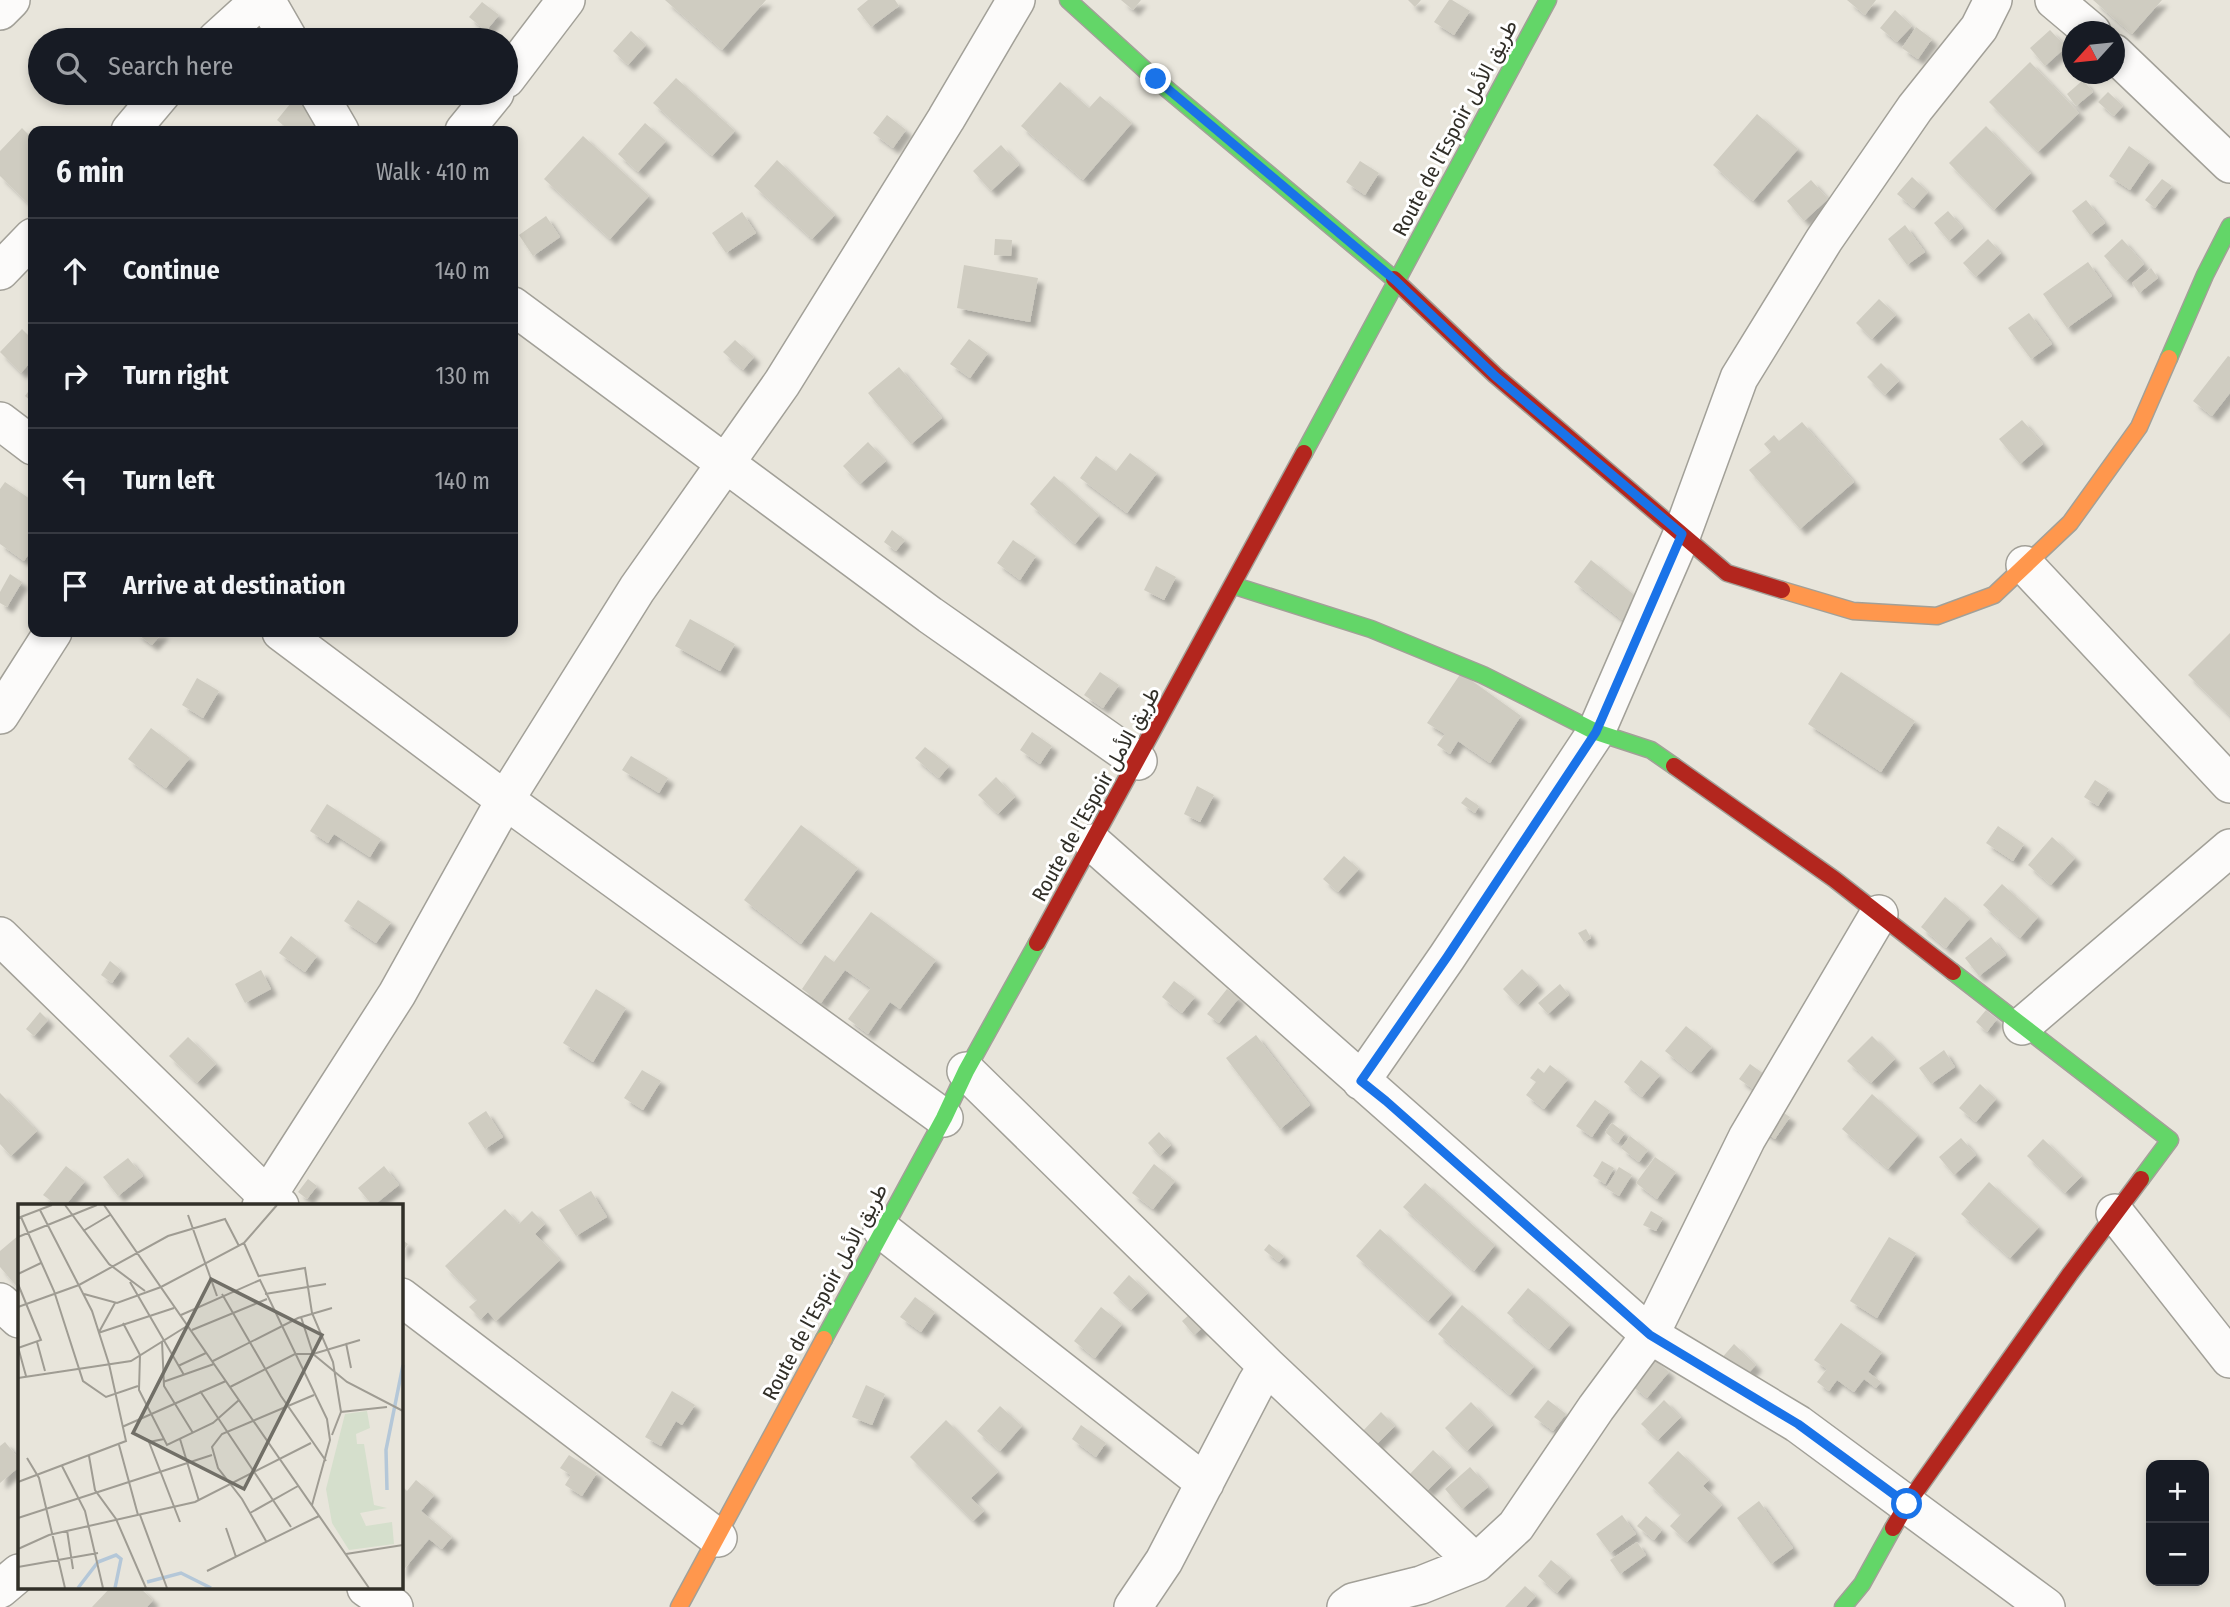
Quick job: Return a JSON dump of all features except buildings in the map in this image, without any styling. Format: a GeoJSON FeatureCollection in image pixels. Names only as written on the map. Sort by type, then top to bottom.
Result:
{"type":"FeatureCollection","features":[{"type":"Feature","properties":{"kind":"main road"},"geometry":{"type":"LineString","coordinates":[[1068,0],[1156,79],[1396,281],[1495,376],[1727,573],[1853,611],[1937,616],[1994,595],[2070,523],[2139,427],[2205,275],[2230,226]]}},
{"type":"Feature","properties":{"kind":"main road","name":"Route de l’Espoir طريق الأمل"},"geometry":{"type":"LineString","coordinates":[[680,1607],[944,1118],[966,1072],[1235,586],[1548,0]]}},
{"type":"Feature","properties":{"kind":"main road"},"geometry":{"type":"LineString","coordinates":[[1235,586],[1371,629],[1483,675],[1596,732],[1651,750],[1834,879],[2170,1140],[2070,1274],[1907,1504],[1862,1584],[1843,1607]]}},
{"type":"Feature","properties":{"kind":"street"},"geometry":{"type":"LineString","coordinates":[[0,11],[11,0]]}},
{"type":"Feature","properties":{"kind":"street"},"geometry":{"type":"LineString","coordinates":[[229,28],[260,0]]}},
{"type":"Feature","properties":{"kind":"street"},"geometry":{"type":"LineString","coordinates":[[266,0],[282,28]]}},
{"type":"Feature","properties":{"kind":"street"},"geometry":{"type":"LineString","coordinates":[[518,63],[566,0]]}},
{"type":"Feature","properties":{"kind":"street"},"geometry":{"type":"LineString","coordinates":[[0,936],[270,1203],[397,994],[505,800],[637,589],[782,383],[946,119],[1016,0]]}},
{"type":"Feature","properties":{"kind":"street"},"geometry":{"type":"LineString","coordinates":[[1361,1081],[1596,732],[1682,534],[1739,378],[1824,240],[1915,108],[1979,28],[1993,0]]}},
{"type":"Feature","properties":{"kind":"street"},"geometry":{"type":"LineString","coordinates":[[2054,0],[2079,21]]}},
{"type":"Feature","properties":{"kind":"street"},"geometry":{"type":"LineString","coordinates":[[2125,63],[2230,164]]}},
{"type":"Feature","properties":{"kind":"street"},"geometry":{"type":"LineString","coordinates":[[134,126],[152,105]]}},
{"type":"Feature","properties":{"kind":"street"},"geometry":{"type":"LineString","coordinates":[[325,105],[337,126]]}},
{"type":"Feature","properties":{"kind":"street"},"geometry":{"type":"LineString","coordinates":[[468,126],[485,105]]}},
{"type":"Feature","properties":{"kind":"street"},"geometry":{"type":"LineString","coordinates":[[0,271],[28,242]]}},
{"type":"Feature","properties":{"kind":"street"},"geometry":{"type":"LineString","coordinates":[[518,310],[930,615],[1138,761]]}},
{"type":"Feature","properties":{"kind":"street"},"geometry":{"type":"LineString","coordinates":[[0,421],[28,442]]}},
{"type":"Feature","properties":{"kind":"street"},"geometry":{"type":"LineString","coordinates":[[2025,565],[2230,783]]}},
{"type":"Feature","properties":{"kind":"street"},"geometry":{"type":"LineString","coordinates":[[0,715],[50,637]]}},
{"type":"Feature","properties":{"kind":"street"},"geometry":{"type":"LineString","coordinates":[[288,637],[505,800],[944,1118]]}},
{"type":"Feature","properties":{"kind":"street"},"geometry":{"type":"LineString","coordinates":[[1093,843],[1650,1335],[1798,1424],[2046,1607]]}},
{"type":"Feature","properties":{"kind":"street"},"geometry":{"type":"LineString","coordinates":[[2022,1027],[2230,848]]}},
{"type":"Feature","properties":{"kind":"street"},"geometry":{"type":"LineString","coordinates":[[1346,1607],[1353,1602],[1420,1585],[1476,1563],[1516,1526],[1650,1335],[1747,1138],[1879,914]]}},
{"type":"Feature","properties":{"kind":"street"},"geometry":{"type":"LineString","coordinates":[[966,1072],[1268,1366],[1476,1563]]}},
{"type":"Feature","properties":{"kind":"street"},"geometry":{"type":"LineString","coordinates":[[2115,1213],[2230,1359]]}},
{"type":"Feature","properties":{"kind":"street"},"geometry":{"type":"LineString","coordinates":[[882,1230],[1205,1483]]}},
{"type":"Feature","properties":{"kind":"street"},"geometry":{"type":"LineString","coordinates":[[402,1298],[718,1538]]}},
{"type":"Feature","properties":{"kind":"street"},"geometry":{"type":"LineString","coordinates":[[0,1303],[18,1319]]}},
{"type":"Feature","properties":{"kind":"street"},"geometry":{"type":"LineString","coordinates":[[1133,1607],[1164,1562],[1256,1384],[1268,1366]]}},
{"type":"Feature","properties":{"kind":"street"},"geometry":{"type":"LineString","coordinates":[[0,1590],[18,1574]]}},
{"type":"Feature","properties":{"kind":"street"},"geometry":{"type":"LineString","coordinates":[[369,1590],[394,1607]]}},
{"type":"Feature","properties":{"kind":"traffic: fast"},"geometry":{"type":"LineString","coordinates":[[1068,0],[1155,79],[1394,279]]}},
{"type":"Feature","properties":{"kind":"traffic: fast"},"geometry":{"type":"LineString","coordinates":[[1304,453],[1548,0]]}},
{"type":"Feature","properties":{"kind":"traffic: fast"},"geometry":{"type":"LineString","coordinates":[[2169,358],[2205,275],[2230,226]]}},
{"type":"Feature","properties":{"kind":"traffic: fast"},"geometry":{"type":"LineString","coordinates":[[1235,586],[1371,629],[1483,675],[1596,732],[1651,750],[1674,766]]}},
{"type":"Feature","properties":{"kind":"traffic: fast"},"geometry":{"type":"LineString","coordinates":[[824,1339],[1037,943]]}},
{"type":"Feature","properties":{"kind":"traffic: fast"},"geometry":{"type":"LineString","coordinates":[[1953,972],[2170,1140],[2141,1179]]}},
{"type":"Feature","properties":{"kind":"traffic: fast"},"geometry":{"type":"LineString","coordinates":[[1843,1607],[1862,1584],[1893,1528]]}},
{"type":"Feature","properties":{"kind":"traffic: slow"},"geometry":{"type":"LineString","coordinates":[[1782,590],[1853,611],[1937,616],[1994,595],[2070,523],[2139,427],[2169,358]]}},
{"type":"Feature","properties":{"kind":"traffic: slow"},"geometry":{"type":"LineString","coordinates":[[679,1607],[824,1339]]}},
{"type":"Feature","properties":{"kind":"traffic: jam"},"geometry":{"type":"LineString","coordinates":[[1394,279],[1495,375],[1727,573],[1782,590]]}},
{"type":"Feature","properties":{"kind":"traffic: jam"},"geometry":{"type":"LineString","coordinates":[[1037,943],[1304,453]]}},
{"type":"Feature","properties":{"kind":"traffic: jam"},"geometry":{"type":"LineString","coordinates":[[1674,766],[1834,879],[1953,972]]}},
{"type":"Feature","properties":{"kind":"traffic: jam"},"geometry":{"type":"LineString","coordinates":[[1893,1528],[1907,1504],[2070,1274],[2141,1179]]}},
{"type":"Feature","properties":{"kind":"route"},"geometry":{"type":"LineString","coordinates":[[1156,79],[1396,281],[1495,376],[1682,534],[1596,732],[1361,1081],[1650,1335],[1798,1424],[1907,1504]]}}]}
